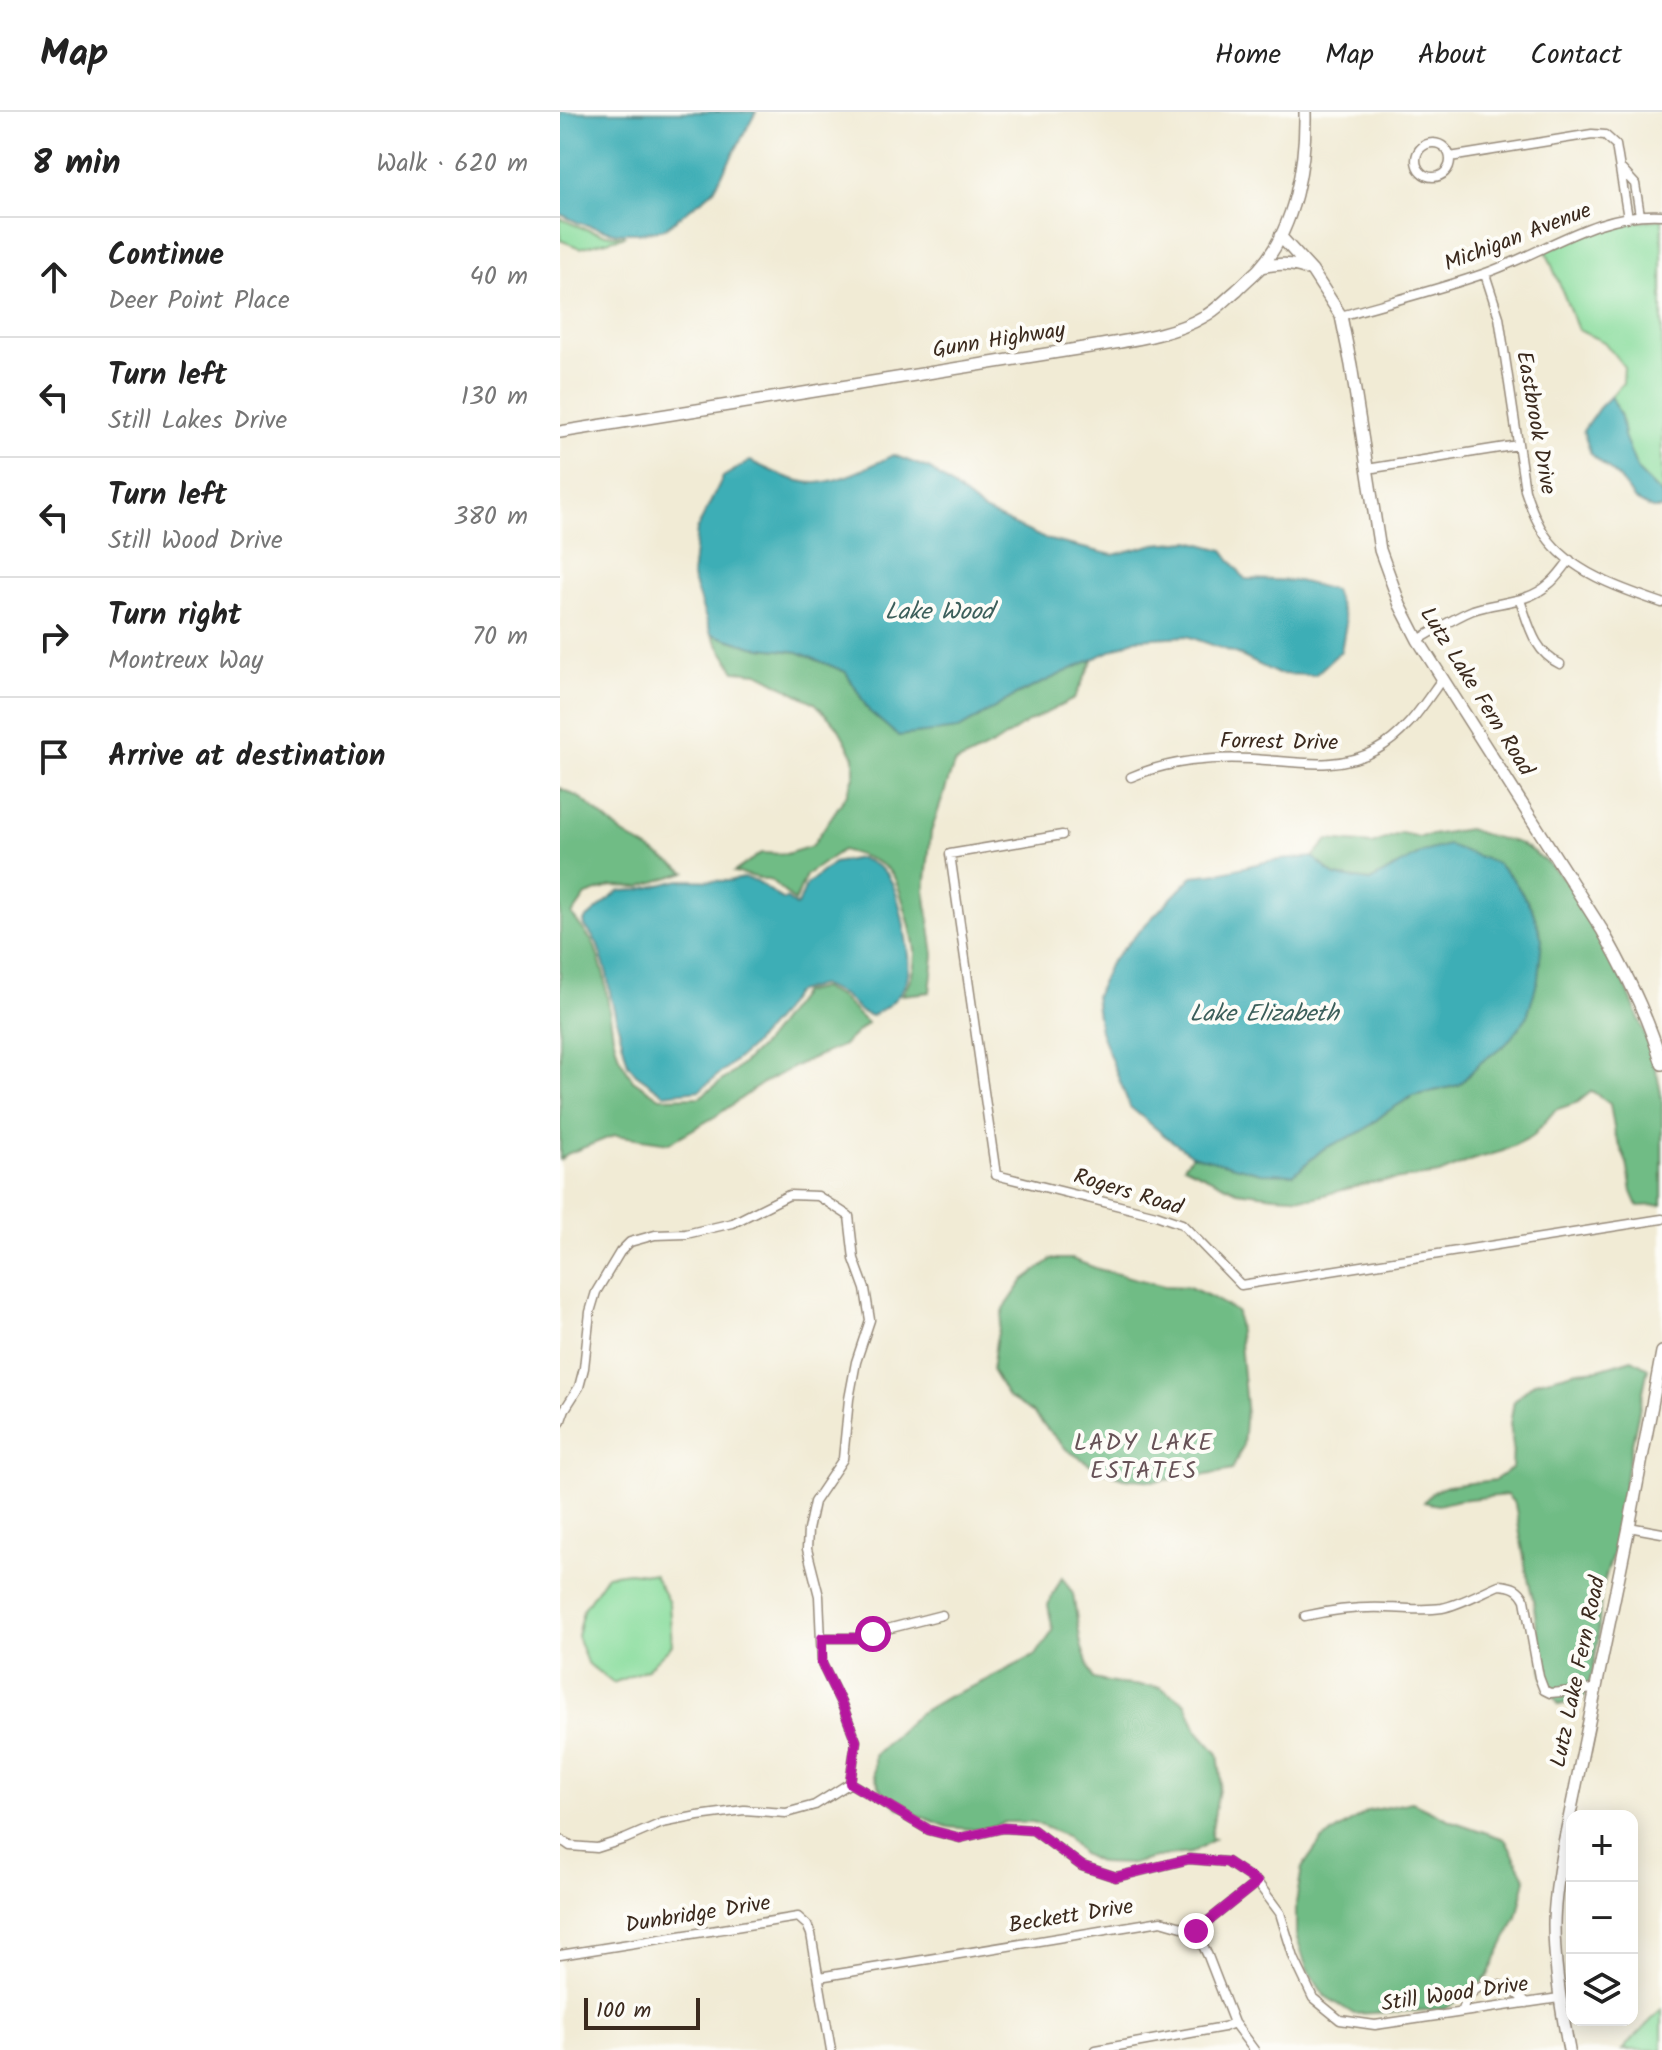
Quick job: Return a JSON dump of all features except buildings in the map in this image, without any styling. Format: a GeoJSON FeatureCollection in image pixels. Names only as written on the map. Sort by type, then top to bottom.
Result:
{"type":"FeatureCollection","features":[{"type":"Feature","properties":{"kind":"main road","name":"Gunn Highway"},"geometry":{"type":"LineString","coordinates":[[560,432],[1096,346],[1148,336],[1204,317],[1261,267],[1280,236],[1299,188],[1306,142],[1305,112]]}},
{"type":"Feature","properties":{"kind":"main road","name":"Lutz Lake Fern Road"},"geometry":{"type":"LineString","coordinates":[[1280,236],[1312,271],[1341,316],[1380,550],[1400,605],[1442,679],[1602,930],[1654,1035],[1662,1064]]}},
{"type":"Feature","properties":{"kind":"main road"},"geometry":{"type":"LineString","coordinates":[[1261,267],[1277,263],[1294,264],[1312,271]]}},
{"type":"Feature","properties":{"kind":"main road","name":"Lutz Lake Fern Road"},"geometry":{"type":"LineString","coordinates":[[1569,2050],[1559,1998],[1554,1924],[1557,1886],[1662,1352]]}},
{"type":"Feature","properties":{"kind":"street"},"geometry":{"type":"LineString","coordinates":[[1450,157],[1599,133],[1605,135],[1616,145],[1628,218]]}},
{"type":"Feature","properties":{"kind":"street"},"geometry":{"type":"LineString","coordinates":[[1427,144],[1444,147],[1450,157],[1448,168],[1440,176],[1427,177],[1416,167],[1418,150],[1427,144]]}},
{"type":"Feature","properties":{"kind":"street"},"geometry":{"type":"LineString","coordinates":[[1621,169],[1635,184],[1640,215]]}},
{"type":"Feature","properties":{"kind":"street","name":"Michigan Avenue"},"geometry":{"type":"LineString","coordinates":[[1341,316],[1485,274],[1580,231],[1640,215],[1662,215]]}},
{"type":"Feature","properties":{"kind":"street","name":"Eastbrook Drive"},"geometry":{"type":"LineString","coordinates":[[1485,274],[1499,317],[1525,490],[1534,515],[1547,538],[1570,560],[1596,577],[1662,603]]}},
{"type":"Feature","properties":{"kind":"street"},"geometry":{"type":"LineString","coordinates":[[1367,469],[1518,445]]}},
{"type":"Feature","properties":{"kind":"street"},"geometry":{"type":"LineString","coordinates":[[1418,640],[1462,615],[1536,594],[1551,584],[1570,560]]}},
{"type":"Feature","properties":{"kind":"street"},"geometry":{"type":"LineString","coordinates":[[1520,600],[1540,650],[1550,660],[1560,664]]}},
{"type":"Feature","properties":{"kind":"street","name":"Forrest Drive"},"geometry":{"type":"LineString","coordinates":[[1131,777],[1148,769],[1205,760],[1331,764],[1353,761],[1379,749],[1393,738],[1414,718],[1442,679]]}},
{"type":"Feature","properties":{"kind":"street","name":"Rogers Road"},"geometry":{"type":"LineString","coordinates":[[1062,835],[950,854],[996,1175],[1182,1224],[1241,1285],[1662,1219]]}},
{"type":"Feature","properties":{"kind":"street"},"geometry":{"type":"LineString","coordinates":[[560,1423],[579,1387],[596,1292],[620,1252],[630,1242],[733,1223],[789,1195],[818,1196],[849,1216],[854,1259],[865,1289],[870,1320],[856,1362],[843,1459],[814,1502],[807,1549],[819,1596],[822,1664],[856,1741],[850,1783],[815,1805],[786,1813],[744,1810],[698,1816],[662,1823],[597,1848],[570,1846],[560,1839]]}},
{"type":"Feature","properties":{"kind":"street"},"geometry":{"type":"LineString","coordinates":[[1629,1527],[1662,1533]]}},
{"type":"Feature","properties":{"kind":"street"},"geometry":{"type":"LineString","coordinates":[[1305,1616],[1365,1608],[1414,1611],[1445,1608],[1499,1585],[1508,1585],[1521,1592],[1525,1600],[1544,1690],[1550,1693],[1595,1689]]}},
{"type":"Feature","properties":{"kind":"street"},"geometry":{"type":"LineString","coordinates":[[822,1638],[864,1638],[942,1615]]}},
{"type":"Feature","properties":{"kind":"street","name":"Still Wood Drive"},"geometry":{"type":"LineString","coordinates":[[850,1783],[929,1830],[960,1838],[1003,1828],[1033,1830],[1082,1866],[1116,1877],[1189,1859],[1227,1862],[1257,1882],[1280,1913],[1294,1958],[1313,1998],[1340,2020],[1375,2025],[1559,1998]]}},
{"type":"Feature","properties":{"kind":"street"},"geometry":{"type":"LineString","coordinates":[[1254,2050],[1234,2023],[1196,1931],[1257,1882]]}},
{"type":"Feature","properties":{"kind":"street","name":"Dunbridge Drive"},"geometry":{"type":"LineString","coordinates":[[560,1955],[798,1917],[805,1921],[809,1929],[831,2050]]}},
{"type":"Feature","properties":{"kind":"street","name":"Beckett Drive"},"geometry":{"type":"LineString","coordinates":[[819,1977],[1161,1921],[1196,1931]]}},
{"type":"Feature","properties":{"kind":"street"},"geometry":{"type":"LineString","coordinates":[[1461,2012],[1473,1990],[1486,1984],[1507,1987],[1527,2003]]}},
{"type":"Feature","properties":{"kind":"street"},"geometry":{"type":"LineString","coordinates":[[1096,2050],[1152,2046],[1234,2023]]}},
{"type":"Feature","properties":{"kind":"green space"},"geometry":{"type":"Polygon","coordinates":[[[560,218],[592,231],[626,236],[580,248],[560,240],[560,218]]]}},
{"type":"Feature","properties":{"kind":"green space"},"geometry":{"type":"Polygon","coordinates":[[[1662,219],[1662,495],[1638,471],[1624,436],[1621,416],[1611,396],[1623,383],[1624,367],[1604,342],[1578,330],[1546,251],[1617,224],[1662,219]]]}},
{"type":"Feature","properties":{"kind":"green space"},"geometry":{"type":"Polygon","coordinates":[[[711,634],[753,647],[798,652],[846,672],[869,711],[959,729],[1016,695],[1094,658],[1074,699],[954,764],[931,832],[925,890],[934,955],[930,992],[902,995],[913,970],[914,947],[895,879],[882,865],[842,850],[806,875],[795,902],[772,881],[734,872],[761,853],[786,854],[812,846],[847,794],[854,777],[854,757],[838,727],[815,703],[758,673],[735,671],[711,634]]]}},
{"type":"Feature","properties":{"kind":"green space"},"geometry":{"type":"Polygon","coordinates":[[[560,788],[582,799],[623,834],[686,872],[639,887],[612,886],[586,895],[572,915],[594,944],[604,975],[619,1057],[633,1080],[660,1098],[700,1097],[735,1071],[763,1044],[802,993],[821,988],[840,997],[867,1023],[842,1046],[763,1083],[716,1116],[669,1143],[615,1135],[567,1154],[560,1160],[560,788]]]}},
{"type":"Feature","properties":{"kind":"green space"},"geometry":{"type":"Polygon","coordinates":[[[1468,829],[1518,843],[1555,869],[1585,910],[1614,962],[1650,1048],[1662,1101],[1662,1205],[1638,1206],[1627,1163],[1615,1134],[1610,1104],[1592,1091],[1578,1102],[1555,1110],[1533,1136],[1503,1151],[1439,1174],[1369,1183],[1312,1198],[1237,1191],[1184,1166],[1192,1155],[1294,1174],[1323,1149],[1365,1129],[1413,1096],[1459,1085],[1480,1063],[1507,1043],[1542,939],[1532,909],[1512,878],[1496,863],[1475,856],[1393,869],[1370,881],[1335,876],[1313,857],[1328,840],[1372,844],[1401,833],[1419,837],[1468,829]]]}},
{"type":"Feature","properties":{"kind":"green space"},"geometry":{"type":"Polygon","coordinates":[[[1052,1259],[1072,1259],[1164,1286],[1189,1287],[1237,1312],[1246,1407],[1243,1446],[1232,1470],[1155,1481],[1123,1478],[1098,1469],[1067,1450],[1032,1412],[1008,1397],[992,1370],[1004,1309],[1024,1280],[1052,1259]]]}},
{"type":"Feature","properties":{"kind":"green space"},"geometry":{"type":"Polygon","coordinates":[[[1632,1359],[1648,1368],[1627,1467],[1618,1536],[1601,1592],[1592,1675],[1583,1699],[1559,1705],[1544,1679],[1515,1504],[1507,1495],[1438,1505],[1424,1502],[1432,1492],[1447,1486],[1495,1480],[1512,1468],[1510,1424],[1514,1401],[1535,1382],[1632,1359]]]}},
{"type":"Feature","properties":{"kind":"green space"},"geometry":{"type":"Polygon","coordinates":[[[629,1572],[654,1575],[669,1603],[672,1645],[647,1669],[613,1683],[587,1663],[577,1636],[583,1610],[607,1575],[629,1572]]]}},
{"type":"Feature","properties":{"kind":"green space"},"geometry":{"type":"Polygon","coordinates":[[[1062,1577],[1073,1594],[1081,1645],[1093,1679],[1160,1687],[1186,1703],[1197,1730],[1218,1754],[1221,1777],[1211,1834],[1214,1839],[1191,1853],[1131,1864],[1100,1863],[1082,1854],[1066,1836],[1033,1822],[1005,1822],[982,1830],[948,1827],[899,1808],[884,1795],[874,1775],[874,1755],[918,1714],[1036,1655],[1053,1631],[1048,1605],[1062,1577]]]}},
{"type":"Feature","properties":{"kind":"green space"},"geometry":{"type":"Polygon","coordinates":[[[1412,1802],[1452,1821],[1505,1839],[1526,1879],[1517,1917],[1487,1977],[1470,1994],[1445,2009],[1354,2014],[1325,1996],[1307,1969],[1296,1935],[1296,1903],[1302,1868],[1321,1841],[1368,1811],[1412,1802]]]}},
{"type":"Feature","properties":{"kind":"green space"},"geometry":{"type":"Polygon","coordinates":[[[1662,2009],[1662,2050],[1622,2050],[1662,2009]]]}},
{"type":"Feature","properties":{"kind":"water"},"geometry":{"type":"Polygon","coordinates":[[[560,112],[756,112],[713,191],[664,229],[617,233],[579,223],[560,214],[560,112]]]}},
{"type":"Feature","properties":{"kind":"water"},"geometry":{"type":"Polygon","coordinates":[[[1611,396],[1638,471],[1662,495],[1662,509],[1652,509],[1635,500],[1619,478],[1591,454],[1583,431],[1611,396]]]}},
{"type":"Feature","properties":{"kind":"water","name":"Lake Wood"},"geometry":{"type":"Polygon","coordinates":[[[893,455],[930,469],[984,511],[1045,539],[1113,555],[1155,544],[1190,541],[1223,550],[1245,579],[1298,581],[1334,590],[1346,623],[1341,651],[1315,675],[1278,674],[1235,653],[1187,636],[1136,639],[1016,695],[959,729],[898,736],[869,711],[846,672],[798,652],[753,647],[711,634],[692,577],[697,529],[723,477],[750,461],[799,481],[825,482],[855,473],[893,455]]]}},
{"type":"Feature","properties":{"kind":"water","name":"Lake Elizabeth"},"geometry":{"type":"Polygon","coordinates":[[[1448,845],[1496,863],[1512,878],[1532,909],[1542,939],[1538,979],[1527,1017],[1507,1043],[1480,1063],[1459,1085],[1413,1096],[1363,1131],[1323,1149],[1294,1174],[1261,1173],[1192,1155],[1130,1107],[1100,1031],[1095,996],[1110,963],[1193,876],[1269,861],[1313,857],[1335,876],[1370,881],[1423,852],[1448,845]]]}},
{"type":"Feature","properties":{"kind":"water"},"geometry":{"type":"Polygon","coordinates":[[[859,858],[888,875],[902,914],[908,973],[903,988],[892,1002],[871,1016],[861,1012],[843,995],[820,985],[794,993],[749,1049],[700,1090],[664,1094],[636,1074],[628,1064],[597,943],[584,921],[619,891],[639,890],[680,880],[728,881],[744,878],[757,881],[796,906],[806,885],[833,863],[859,858]]]}},
{"type":"Feature","properties":{"kind":"district","name":"LADY LAKE ESTATES"},"geometry":{"type":"Point","coordinates":[1144,1457]}},
{"type":"Feature","properties":{"kind":"route"},"geometry":{"type":"LineString","coordinates":[[873,1634],[864,1638],[822,1638],[822,1664],[856,1741],[850,1783],[929,1830],[960,1838],[1003,1828],[1033,1830],[1082,1866],[1116,1877],[1189,1859],[1227,1862],[1257,1882],[1196,1931]]}}]}
